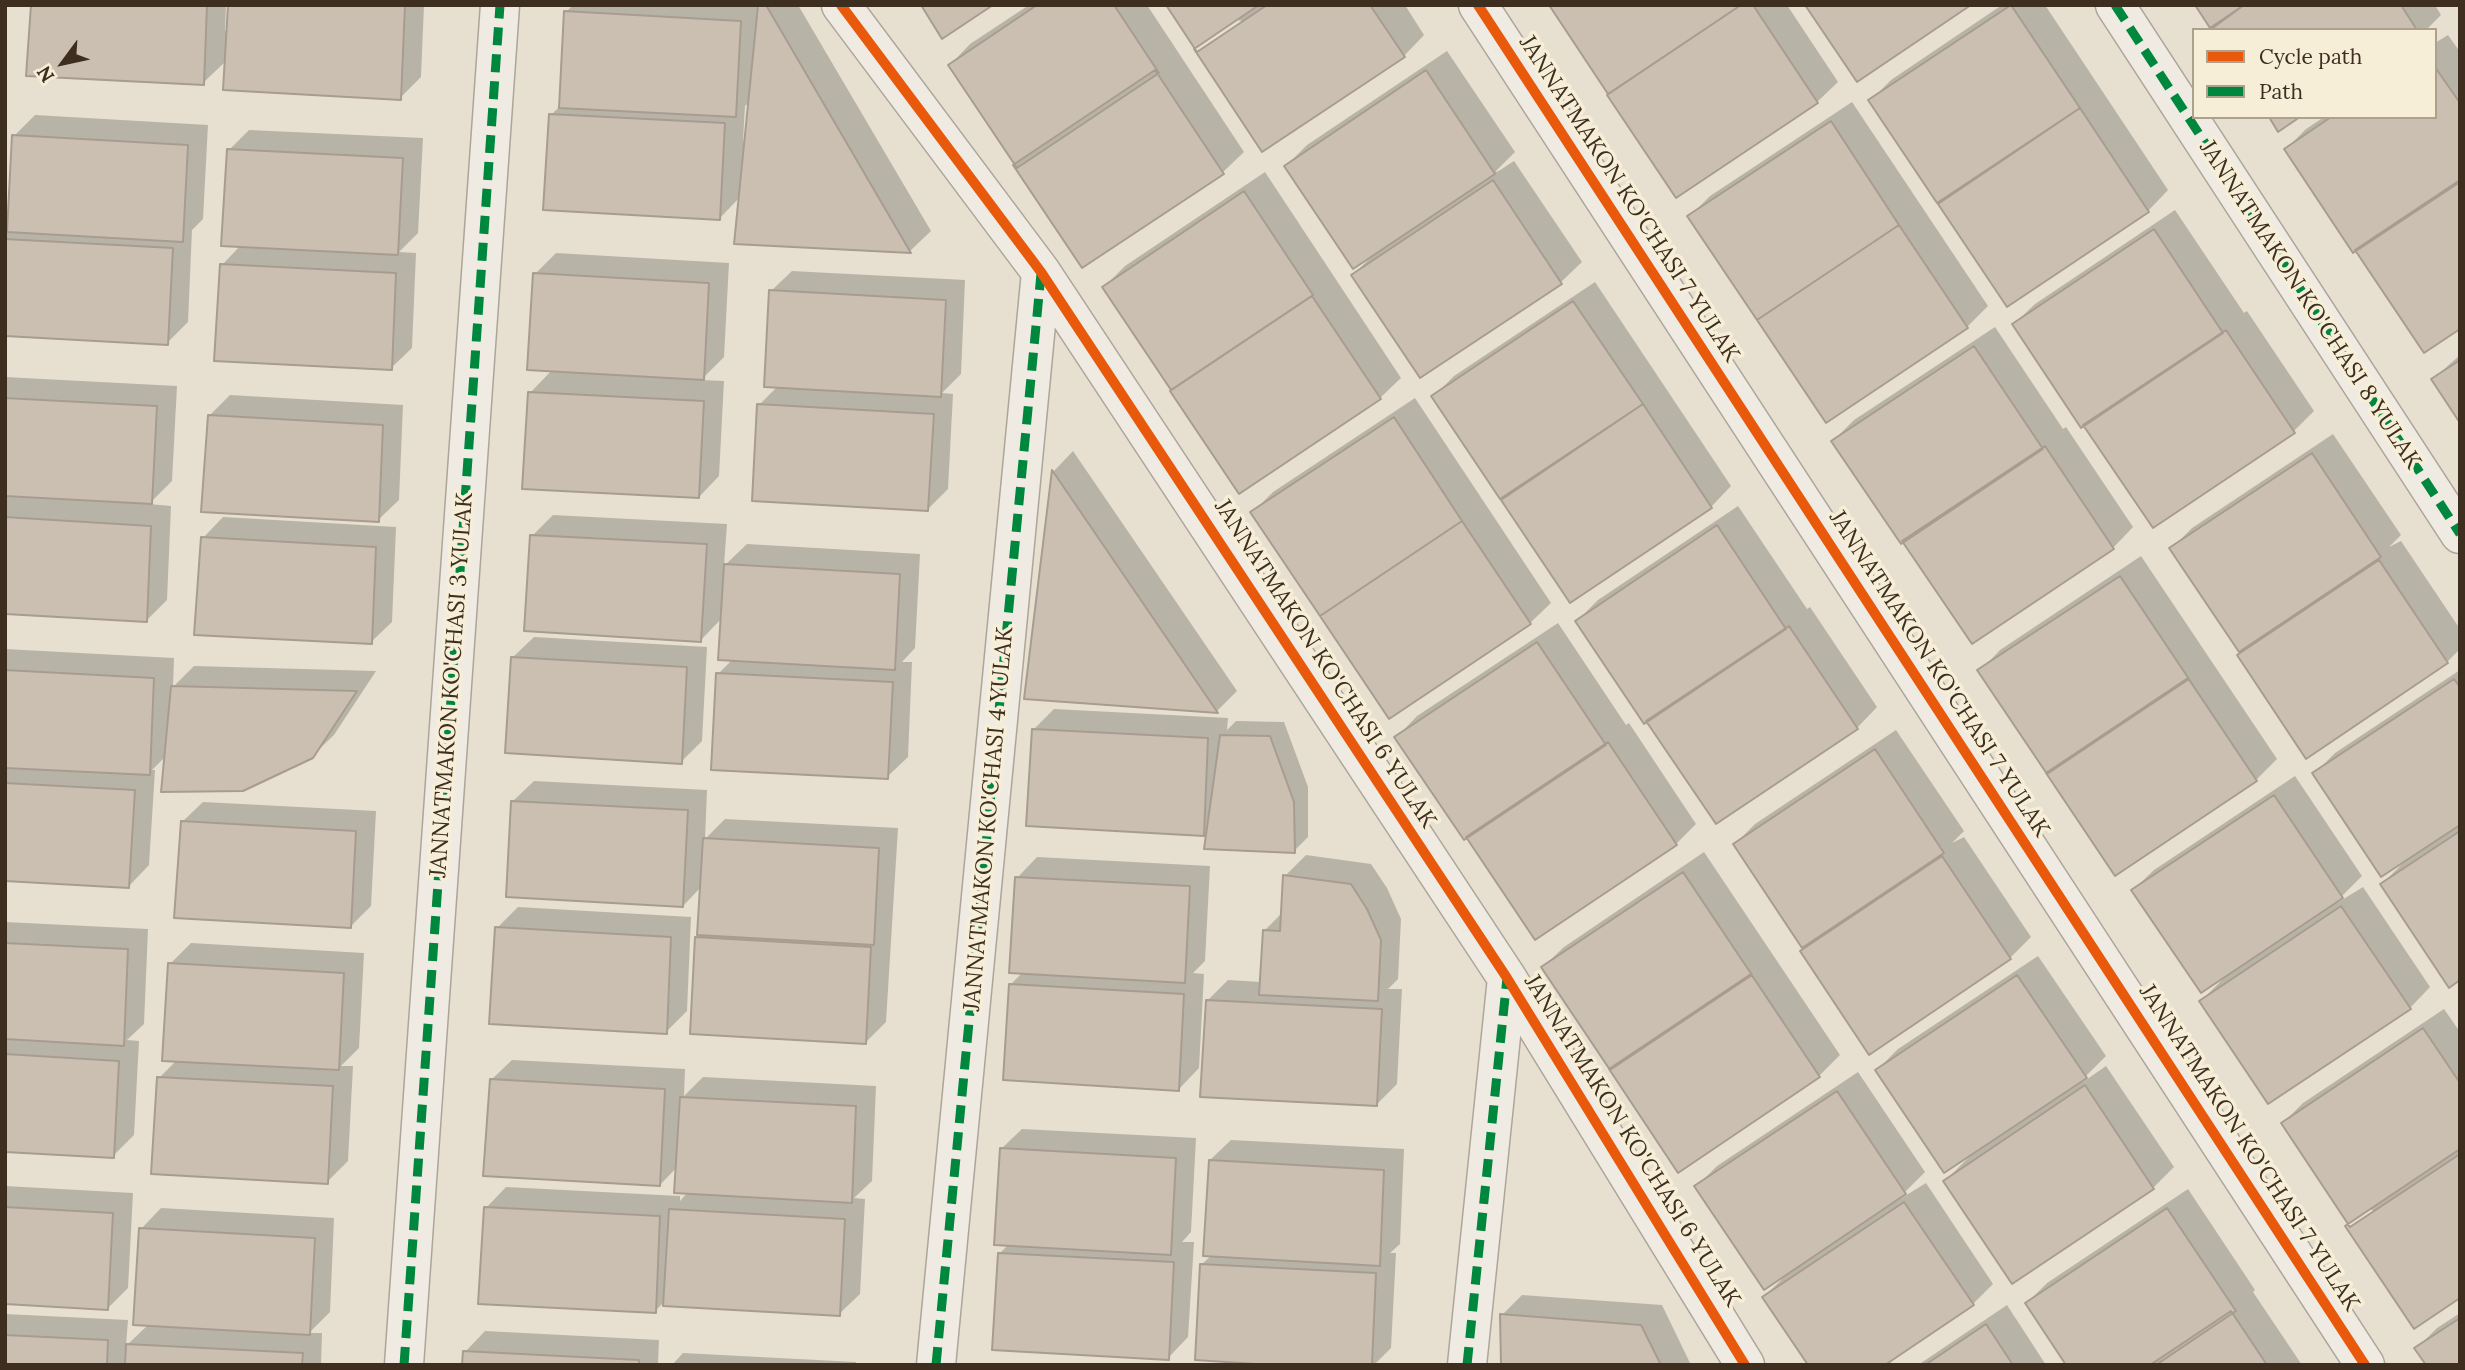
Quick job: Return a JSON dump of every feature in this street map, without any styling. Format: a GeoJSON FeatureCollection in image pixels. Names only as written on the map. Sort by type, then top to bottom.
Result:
{"type":"FeatureCollection","features":[{"type":"Feature","properties":{"kind":"street","name":"JANNATMAKON KO'CHASI 3 YULAK"},"geometry":{"type":"LineString","coordinates":[[404,1365],[500,5]]}},
{"type":"Feature","properties":{"kind":"street","name":"JANNATMAKON KO'CHASI 6 YULAK"},"geometry":{"type":"LineString","coordinates":[[841,5],[1041,272],[1507,978],[1745,1365]]}},
{"type":"Feature","properties":{"kind":"street","name":"JANNATMAKON KO'CHASI 7 YULAK"},"geometry":{"type":"LineString","coordinates":[[1478,5],[2365,1365]]}},
{"type":"Feature","properties":{"kind":"street","name":"JANNATMAKON KO'CHASI 8 YULAK"},"geometry":{"type":"LineString","coordinates":[[2115,5],[2460,534]]}},
{"type":"Feature","properties":{"kind":"street","name":"JANNATMAKON KO'CHASI 4 YULAK"},"geometry":{"type":"LineString","coordinates":[[936,1365],[1041,272]]}},
{"type":"Feature","properties":{"kind":"street"},"geometry":{"type":"LineString","coordinates":[[1467,1365],[1507,978]]}},
{"type":"Feature","properties":{"kind":"building"},"geometry":{"type":"Polygon","coordinates":[[[31,5],[207,5],[204,85],[26,76],[31,5]]]}},
{"type":"Feature","properties":{"kind":"building"},"geometry":{"type":"Polygon","coordinates":[[[228,5],[405,5],[401,100],[223,90],[228,5]]]}},
{"type":"Feature","properties":{"kind":"building"},"geometry":{"type":"Polygon","coordinates":[[[758,5],[766,5],[911,253],[734,244],[758,5]]]}},
{"type":"Feature","properties":{"kind":"building"},"geometry":{"type":"Polygon","coordinates":[[[921,5],[993,5],[942,39],[921,5]]]}},
{"type":"Feature","properties":{"kind":"building"},"geometry":{"type":"Polygon","coordinates":[[[1037,5],[1114,5],[1159,73],[1017,168],[948,65],[1037,5]]]}},
{"type":"Feature","properties":{"kind":"building"},"geometry":{"type":"Polygon","coordinates":[[[1166,5],[1267,5],[1197,52],[1166,5]]]}},
{"type":"Feature","properties":{"kind":"building"},"geometry":{"type":"Polygon","coordinates":[[[1259,5],[1370,5],[1405,57],[1262,152],[1194,49],[1259,5]]]}},
{"type":"Feature","properties":{"kind":"building"},"geometry":{"type":"Polygon","coordinates":[[[1549,5],[1741,5],[1608,94],[1549,5]]]}},
{"type":"Feature","properties":{"kind":"building"},"geometry":{"type":"Polygon","coordinates":[[[1741,5],[1753,5],[1818,103],[1676,198],[1607,95],[1741,5]]]}},
{"type":"Feature","properties":{"kind":"building"},"geometry":{"type":"Polygon","coordinates":[[[1805,5],[1971,5],[1857,82],[1805,5]]]}},
{"type":"Feature","properties":{"kind":"building"},"geometry":{"type":"Polygon","coordinates":[[[2011,5],[2080,108],[1937,203],[1868,100],[2011,5]]]}},
{"type":"Feature","properties":{"kind":"building"},"geometry":{"type":"Polygon","coordinates":[[[2195,5],[2244,5],[2210,28],[2195,5]]]}},
{"type":"Feature","properties":{"kind":"building"},"geometry":{"type":"Polygon","coordinates":[[[2244,5],[2401,5],[2416,28],[2213,28],[2244,5]]]}},
{"type":"Feature","properties":{"kind":"building"},"geometry":{"type":"Polygon","coordinates":[[[564,11],[741,21],[736,117],[559,108],[564,11]]]}},
{"type":"Feature","properties":{"kind":"building"},"geometry":{"type":"Polygon","coordinates":[[[1155,70],[1224,174],[1082,268],[1013,165],[1155,70]]]}},
{"type":"Feature","properties":{"kind":"building"},"geometry":{"type":"Polygon","coordinates":[[[1426,70],[1495,174],[1353,269],[1284,166],[1426,70]]]}},
{"type":"Feature","properties":{"kind":"building"},"geometry":{"type":"Polygon","coordinates":[[[2437,70],[2460,103],[2460,182],[2353,253],[2284,149],[2328,119],[2437,119],[2437,70]]]}},
{"type":"Feature","properties":{"kind":"building"},"geometry":{"type":"Polygon","coordinates":[[[2080,108],[2149,212],[2007,307],[1938,204],[2080,108]]]}},
{"type":"Feature","properties":{"kind":"building"},"geometry":{"type":"Polygon","coordinates":[[[549,114],[725,123],[720,220],[543,210],[549,114]]]}},
{"type":"Feature","properties":{"kind":"building"},"geometry":{"type":"Polygon","coordinates":[[[2270,119],[2297,119],[2278,132],[2270,119]]]}},
{"type":"Feature","properties":{"kind":"building"},"geometry":{"type":"Polygon","coordinates":[[[1831,121],[1899,225],[1757,320],[1687,216],[1831,121]]]}},
{"type":"Feature","properties":{"kind":"building"},"geometry":{"type":"Polygon","coordinates":[[[12,135],[188,145],[183,242],[7,232],[12,135]]]}},
{"type":"Feature","properties":{"kind":"building"},"geometry":{"type":"Polygon","coordinates":[[[227,149],[403,158],[398,255],[221,246],[227,149]]]}},
{"type":"Feature","properties":{"kind":"building"},"geometry":{"type":"Polygon","coordinates":[[[1493,180],[1562,284],[1420,378],[1351,275],[1493,180]]]}},
{"type":"Feature","properties":{"kind":"building"},"geometry":{"type":"Polygon","coordinates":[[[2460,180],[2460,329],[2424,353],[2355,250],[2460,180]]]}},
{"type":"Feature","properties":{"kind":"building"},"geometry":{"type":"Polygon","coordinates":[[[1244,191],[1313,295],[1171,390],[1102,287],[1244,191]]]}},
{"type":"Feature","properties":{"kind":"building"},"geometry":{"type":"Polygon","coordinates":[[[1899,225],[1968,328],[1826,423],[1757,320],[1899,225]]]}},
{"type":"Feature","properties":{"kind":"building"},"geometry":{"type":"Polygon","coordinates":[[[2154,229],[2223,333],[2081,428],[2012,324],[2154,229]]]}},
{"type":"Feature","properties":{"kind":"building"},"geometry":{"type":"Polygon","coordinates":[[[5,239],[173,248],[168,345],[5,336],[5,239]]]}},
{"type":"Feature","properties":{"kind":"building"},"geometry":{"type":"Polygon","coordinates":[[[220,264],[396,273],[392,370],[214,361],[220,264]]]}},
{"type":"Feature","properties":{"kind":"building"},"geometry":{"type":"Polygon","coordinates":[[[533,273],[709,283],[704,380],[527,370],[533,273]]]}},
{"type":"Feature","properties":{"kind":"building"},"geometry":{"type":"Polygon","coordinates":[[[769,290],[946,300],[941,397],[764,387],[769,290]]]}},
{"type":"Feature","properties":{"kind":"building"},"geometry":{"type":"Polygon","coordinates":[[[1312,296],[1381,399],[1239,494],[1170,391],[1312,296]]]}},
{"type":"Feature","properties":{"kind":"building"},"geometry":{"type":"Polygon","coordinates":[[[1573,301],[1643,404],[1500,499],[1431,396],[1573,301]]]}},
{"type":"Feature","properties":{"kind":"building"},"geometry":{"type":"Polygon","coordinates":[[[2226,330],[2295,433],[2153,528],[2083,425],[2226,330]]]}},
{"type":"Feature","properties":{"kind":"building"},"geometry":{"type":"Polygon","coordinates":[[[1974,346],[2043,449],[1901,544],[1831,441],[1974,346]]]}},
{"type":"Feature","properties":{"kind":"building"},"geometry":{"type":"Polygon","coordinates":[[[2460,360],[2460,423],[2431,379],[2460,360]]]}},
{"type":"Feature","properties":{"kind":"building"},"geometry":{"type":"Polygon","coordinates":[[[528,392],[704,401],[699,498],[522,489],[528,392]]]}},
{"type":"Feature","properties":{"kind":"building"},"geometry":{"type":"Polygon","coordinates":[[[5,398],[157,406],[152,504],[5,496],[5,398]]]}},
{"type":"Feature","properties":{"kind":"building"},"geometry":{"type":"Polygon","coordinates":[[[757,404],[934,414],[928,511],[752,501],[757,404]]]}},
{"type":"Feature","properties":{"kind":"building"},"geometry":{"type":"Polygon","coordinates":[[[1643,404],[1712,508],[1570,603],[1501,500],[1643,404]]]}},
{"type":"Feature","properties":{"kind":"building"},"geometry":{"type":"Polygon","coordinates":[[[208,415],[383,425],[379,522],[201,512],[208,415]]]}},
{"type":"Feature","properties":{"kind":"building"},"geometry":{"type":"Polygon","coordinates":[[[1394,417],[1462,521],[1320,616],[1250,512],[1394,417]]]}},
{"type":"Feature","properties":{"kind":"building"},"geometry":{"type":"Polygon","coordinates":[[[2045,446],[2114,549],[1972,644],[1902,541],[2045,446]]]}},
{"type":"Feature","properties":{"kind":"building"},"geometry":{"type":"Polygon","coordinates":[[[2312,453],[2381,557],[2239,652],[2169,548],[2312,453]]]}},
{"type":"Feature","properties":{"kind":"building"},"geometry":{"type":"Polygon","coordinates":[[[1052,470],[1218,713],[1024,699],[1052,470]]]}},
{"type":"Feature","properties":{"kind":"building"},"geometry":{"type":"Polygon","coordinates":[[[5,517],[151,526],[147,622],[5,614],[5,517]]]}},
{"type":"Feature","properties":{"kind":"building"},"geometry":{"type":"Polygon","coordinates":[[[1462,521],[1531,624],[1389,719],[1320,616],[1462,521]]]}},
{"type":"Feature","properties":{"kind":"building"},"geometry":{"type":"Polygon","coordinates":[[[1717,525],[1786,629],[1644,724],[1575,621],[1717,525]]]}},
{"type":"Feature","properties":{"kind":"building"},"geometry":{"type":"Polygon","coordinates":[[[530,535],[707,544],[701,642],[524,631],[530,535]]]}},
{"type":"Feature","properties":{"kind":"building"},"geometry":{"type":"Polygon","coordinates":[[[201,537],[376,547],[372,644],[194,635],[201,537]]]}},
{"type":"Feature","properties":{"kind":"building"},"geometry":{"type":"Polygon","coordinates":[[[2379,560],[2448,663],[2306,759],[2237,655],[2379,560]]]}},
{"type":"Feature","properties":{"kind":"building"},"geometry":{"type":"Polygon","coordinates":[[[724,564],[900,574],[895,670],[718,660],[724,564]]]}},
{"type":"Feature","properties":{"kind":"building"},"geometry":{"type":"Polygon","coordinates":[[[2120,576],[2189,679],[2047,774],[1977,670],[2120,576]]]}},
{"type":"Feature","properties":{"kind":"building"},"geometry":{"type":"Polygon","coordinates":[[[1789,626],[1858,729],[1716,824],[1646,721],[1789,626]]]}},
{"type":"Feature","properties":{"kind":"building"},"geometry":{"type":"Polygon","coordinates":[[[1537,642],[1606,745],[1464,840],[1394,737],[1537,642]]]}},
{"type":"Feature","properties":{"kind":"building"},"geometry":{"type":"Polygon","coordinates":[[[511,657],[687,667],[682,764],[505,753],[511,657]]]}},
{"type":"Feature","properties":{"kind":"building"},"geometry":{"type":"Polygon","coordinates":[[[5,670],[154,678],[150,775],[5,768],[5,670]]]}},
{"type":"Feature","properties":{"kind":"building"},"geometry":{"type":"Polygon","coordinates":[[[716,673],[893,682],[888,779],[711,770],[716,673]]]}},
{"type":"Feature","properties":{"kind":"building"},"geometry":{"type":"Polygon","coordinates":[[[2188,678],[2257,781],[2115,876],[2046,773],[2188,678]]]}},
{"type":"Feature","properties":{"kind":"building"},"geometry":{"type":"Polygon","coordinates":[[[2454,679],[2460,687],[2460,825],[2381,877],[2312,773],[2454,679]]]}},
{"type":"Feature","properties":{"kind":"building"},"geometry":{"type":"Polygon","coordinates":[[[171,686],[357,691],[313,758],[243,791],[161,792],[171,686]]]}},
{"type":"Feature","properties":{"kind":"building"},"geometry":{"type":"Polygon","coordinates":[[[1032,729],[1208,738],[1204,836],[1026,826],[1032,729]]]}},
{"type":"Feature","properties":{"kind":"building"},"geometry":{"type":"Polygon","coordinates":[[[1220,735],[1270,736],[1294,802],[1295,853],[1204,849],[1220,735]]]}},
{"type":"Feature","properties":{"kind":"building"},"geometry":{"type":"Polygon","coordinates":[[[1608,742],[1677,845],[1535,940],[1466,837],[1608,742]]]}},
{"type":"Feature","properties":{"kind":"building"},"geometry":{"type":"Polygon","coordinates":[[[1875,749],[1944,853],[1802,948],[1733,844],[1875,749]]]}},
{"type":"Feature","properties":{"kind":"building"},"geometry":{"type":"Polygon","coordinates":[[[5,783],[135,790],[129,888],[5,881],[5,783]]]}},
{"type":"Feature","properties":{"kind":"building"},"geometry":{"type":"Polygon","coordinates":[[[2274,795],[2343,898],[2201,993],[2131,890],[2274,795]]]}},
{"type":"Feature","properties":{"kind":"building"},"geometry":{"type":"Polygon","coordinates":[[[511,801],[688,810],[683,907],[506,897],[511,801]]]}},
{"type":"Feature","properties":{"kind":"building"},"geometry":{"type":"Polygon","coordinates":[[[181,821],[356,831],[351,928],[174,918],[181,821]]]}},
{"type":"Feature","properties":{"kind":"building"},"geometry":{"type":"Polygon","coordinates":[[[2460,831],[2460,980],[2449,988],[2380,884],[2460,831]]]}},
{"type":"Feature","properties":{"kind":"building"},"geometry":{"type":"Polygon","coordinates":[[[703,838],[879,848],[874,945],[697,935],[703,838]]]}},
{"type":"Feature","properties":{"kind":"building"},"geometry":{"type":"Polygon","coordinates":[[[1942,856],[2011,959],[1869,1055],[1800,951],[1942,856]]]}},
{"type":"Feature","properties":{"kind":"building"},"geometry":{"type":"Polygon","coordinates":[[[1683,872],[1752,975],[1610,1070],[1541,967],[1683,872]]]}},
{"type":"Feature","properties":{"kind":"building"},"geometry":{"type":"Polygon","coordinates":[[[1283,875],[1351,884],[1367,909],[1381,940],[1378,1001],[1259,995],[1263,930],[1280,931],[1283,875]]]}},
{"type":"Feature","properties":{"kind":"building"},"geometry":{"type":"Polygon","coordinates":[[[1015,877],[1190,886],[1185,983],[1009,973],[1015,877]]]}},
{"type":"Feature","properties":{"kind":"building"},"geometry":{"type":"Polygon","coordinates":[[[2341,906],[2411,1009],[2268,1104],[2199,1001],[2341,906]]]}},
{"type":"Feature","properties":{"kind":"building"},"geometry":{"type":"Polygon","coordinates":[[[495,927],[671,937],[667,1034],[489,1024],[495,927]]]}},
{"type":"Feature","properties":{"kind":"building"},"geometry":{"type":"Polygon","coordinates":[[[695,937],[871,947],[866,1044],[690,1034],[695,937]]]}},
{"type":"Feature","properties":{"kind":"building"},"geometry":{"type":"Polygon","coordinates":[[[5,943],[128,949],[124,1046],[5,1039],[5,943]]]}},
{"type":"Feature","properties":{"kind":"building"},"geometry":{"type":"Polygon","coordinates":[[[168,963],[344,973],[339,1070],[162,1061],[168,963]]]}},
{"type":"Feature","properties":{"kind":"building"},"geometry":{"type":"Polygon","coordinates":[[[1751,974],[1820,1077],[1678,1173],[1609,1069],[1751,974]]]}},
{"type":"Feature","properties":{"kind":"building"},"geometry":{"type":"Polygon","coordinates":[[[2017,975],[2087,1078],[1944,1173],[1875,1070],[2017,975]]]}},
{"type":"Feature","properties":{"kind":"building"},"geometry":{"type":"Polygon","coordinates":[[[1009,984],[1184,994],[1179,1091],[1003,1080],[1009,984]]]}},
{"type":"Feature","properties":{"kind":"building"},"geometry":{"type":"Polygon","coordinates":[[[1206,1000],[1382,1009],[1377,1106],[1200,1097],[1206,1000]]]}},
{"type":"Feature","properties":{"kind":"building"},"geometry":{"type":"Polygon","coordinates":[[[2423,1028],[2460,1083],[2460,1154],[2350,1227],[2281,1123],[2423,1028]]]}},
{"type":"Feature","properties":{"kind":"building"},"geometry":{"type":"Polygon","coordinates":[[[5,1054],[119,1061],[114,1158],[5,1152],[5,1054]]]}},
{"type":"Feature","properties":{"kind":"building"},"geometry":{"type":"Polygon","coordinates":[[[157,1077],[333,1086],[328,1184],[151,1174],[157,1077]]]}},
{"type":"Feature","properties":{"kind":"building"},"geometry":{"type":"Polygon","coordinates":[[[490,1079],[665,1089],[660,1186],[483,1176],[490,1079]]]}},
{"type":"Feature","properties":{"kind":"building"},"geometry":{"type":"Polygon","coordinates":[[[2085,1085],[2154,1189],[2012,1284],[1943,1181],[2085,1085]]]}},
{"type":"Feature","properties":{"kind":"building"},"geometry":{"type":"Polygon","coordinates":[[[1837,1091],[1906,1194],[1764,1290],[1694,1186],[1837,1091]]]}},
{"type":"Feature","properties":{"kind":"building"},"geometry":{"type":"Polygon","coordinates":[[[680,1097],[856,1106],[852,1203],[674,1193],[680,1097]]]}},
{"type":"Feature","properties":{"kind":"building"},"geometry":{"type":"Polygon","coordinates":[[[1000,1148],[1176,1158],[1171,1255],[994,1245],[1000,1148]]]}},
{"type":"Feature","properties":{"kind":"building"},"geometry":{"type":"Polygon","coordinates":[[[2460,1149],[2460,1298],[2414,1329],[2345,1226],[2460,1149]]]}},
{"type":"Feature","properties":{"kind":"building"},"geometry":{"type":"Polygon","coordinates":[[[1209,1160],[1384,1170],[1380,1266],[1203,1256],[1209,1160]]]}},
{"type":"Feature","properties":{"kind":"building"},"geometry":{"type":"Polygon","coordinates":[[[1904,1202],[1974,1305],[1885,1365],[1808,1365],[1762,1297],[1904,1202]]]}},
{"type":"Feature","properties":{"kind":"building"},"geometry":{"type":"Polygon","coordinates":[[[5,1207],[113,1213],[108,1310],[5,1304],[5,1207]]]}},
{"type":"Feature","properties":{"kind":"building"},"geometry":{"type":"Polygon","coordinates":[[[484,1207],[660,1216],[656,1313],[478,1304],[484,1207]]]}},
{"type":"Feature","properties":{"kind":"building"},"geometry":{"type":"Polygon","coordinates":[[[2167,1208],[2236,1311],[2156,1365],[2066,1365],[2025,1303],[2167,1208]]]}},
{"type":"Feature","properties":{"kind":"building"},"geometry":{"type":"Polygon","coordinates":[[[669,1209],[845,1219],[840,1316],[663,1306],[669,1209]]]}},
{"type":"Feature","properties":{"kind":"building"},"geometry":{"type":"Polygon","coordinates":[[[139,1228],[315,1238],[310,1335],[133,1325],[139,1228]]]}},
{"type":"Feature","properties":{"kind":"building"},"geometry":{"type":"Polygon","coordinates":[[[998,1253],[1174,1262],[1169,1360],[992,1350],[998,1253]]]}},
{"type":"Feature","properties":{"kind":"building"},"geometry":{"type":"Polygon","coordinates":[[[1200,1264],[1376,1273],[1372,1365],[1272,1365],[1195,1360],[1200,1264]]]}},
{"type":"Feature","properties":{"kind":"building"},"geometry":{"type":"Polygon","coordinates":[[[2231,1311],[2267,1365],[2150,1365],[2231,1311]]]}},
{"type":"Feature","properties":{"kind":"building"},"geometry":{"type":"Polygon","coordinates":[[[1500,1314],[1641,1325],[1661,1365],[1501,1365],[1500,1314]]]}},
{"type":"Feature","properties":{"kind":"building"},"geometry":{"type":"Polygon","coordinates":[[[2460,1318],[2460,1365],[2426,1365],[2414,1348],[2460,1318]]]}},
{"type":"Feature","properties":{"kind":"building"},"geometry":{"type":"Polygon","coordinates":[[[1986,1324],[2013,1365],[1925,1365],[1986,1324]]]}},
{"type":"Feature","properties":{"kind":"building"},"geometry":{"type":"Polygon","coordinates":[[[5,1335],[108,1340],[107,1365],[5,1365],[5,1335]]]}},
{"type":"Feature","properties":{"kind":"building"},"geometry":{"type":"Polygon","coordinates":[[[126,1344],[303,1353],[302,1365],[125,1365],[126,1344]]]}},
{"type":"Feature","properties":{"kind":"building"},"geometry":{"type":"Polygon","coordinates":[[[463,1351],[639,1360],[639,1365],[462,1365],[463,1351]]]}},
{"type":"Feature","properties":{"kind":"marked path"},"geometry":{"type":"LineString","coordinates":[[404,1365],[500,5]]}},
{"type":"Feature","properties":{"kind":"marked path"},"geometry":{"type":"LineString","coordinates":[[2115,5],[2460,534]]}},
{"type":"Feature","properties":{"kind":"marked path"},"geometry":{"type":"LineString","coordinates":[[936,1365],[1041,274]]}},
{"type":"Feature","properties":{"kind":"marked path"},"geometry":{"type":"LineString","coordinates":[[1467,1365],[1507,978]]}},
{"type":"Feature","properties":{"kind":"cycle path"},"geometry":{"type":"LineString","coordinates":[[841,5],[1041,272],[1507,978],[1745,1365]]}},
{"type":"Feature","properties":{"kind":"cycle path"},"geometry":{"type":"LineString","coordinates":[[1478,5],[2365,1365]]}}]}
